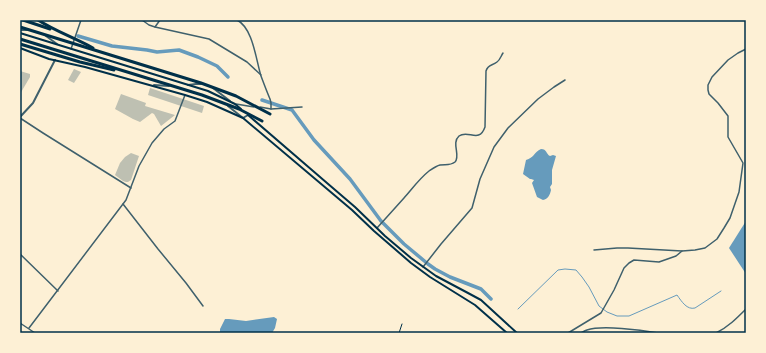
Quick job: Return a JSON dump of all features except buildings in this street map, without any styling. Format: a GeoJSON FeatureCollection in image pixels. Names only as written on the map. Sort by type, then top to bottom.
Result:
{"type":"FeatureCollection","features":[{"type":"Feature","properties":{"kind":"highway"},"geometry":{"type":"LineString","coordinates":[[23,20],[63,34]]}},
{"type":"Feature","properties":{"kind":"highway"},"geometry":{"type":"LineString","coordinates":[[38,20],[52,29],[99,51]]}},
{"type":"Feature","properties":{"kind":"highway"},"geometry":{"type":"LineString","coordinates":[[20,27],[213,87],[270,114]]}},
{"type":"Feature","properties":{"kind":"highway"},"geometry":{"type":"LineString","coordinates":[[20,39],[223,103],[250,114],[262,121]]}},
{"type":"Feature","properties":{"kind":"highway"},"geometry":{"type":"LineString","coordinates":[[20,44],[84,63],[139,76]]}},
{"type":"Feature","properties":{"kind":"main road"},"geometry":{"type":"LineString","coordinates":[[20,32],[208,91],[235,104],[349,202],[402,250],[436,276],[481,300],[517,333]]}},
{"type":"Feature","properties":{"kind":"main road"},"geometry":{"type":"LineString","coordinates":[[20,48],[55,60],[80,65],[186,95],[207,102],[243,118],[347,206],[411,263],[430,277],[476,305],[508,333]]}},
{"type":"Feature","properties":{"kind":"main road"},"geometry":{"type":"LineString","coordinates":[[229,113],[233,110],[235,104]]}},
{"type":"Feature","properties":{"kind":"street"},"geometry":{"type":"LineString","coordinates":[[71,49],[81,20]]}},
{"type":"Feature","properties":{"kind":"street"},"geometry":{"type":"LineString","coordinates":[[142,20],[155,27],[208,39],[247,62],[261,75]]}},
{"type":"Feature","properties":{"kind":"street"},"geometry":{"type":"LineString","coordinates":[[155,27],[160,20]]}},
{"type":"Feature","properties":{"kind":"street"},"geometry":{"type":"LineString","coordinates":[[237,20],[242,22],[252,39],[261,75],[270,99],[270,109]]}},
{"type":"Feature","properties":{"kind":"street"},"geometry":{"type":"LineString","coordinates":[[20,32],[26,30],[38,32],[58,45]]}},
{"type":"Feature","properties":{"kind":"street"},"geometry":{"type":"LineString","coordinates":[[594,250],[628,248],[682,251],[695,250],[705,248],[717,239],[730,218],[738,192],[743,163],[728,137],[728,116],[709,94],[708,85],[712,78],[728,60],[746,49]]}},
{"type":"Feature","properties":{"kind":"street"},"geometry":{"type":"LineString","coordinates":[[377,228],[419,180],[430,170],[439,165],[454,163],[457,158],[457,139],[460,136],[476,136],[480,135],[484,131],[486,71],[489,66],[497,62],[503,53]]}},
{"type":"Feature","properties":{"kind":"street"},"geometry":{"type":"LineString","coordinates":[[55,60],[33,103],[20,117],[131,188]]}},
{"type":"Feature","properties":{"kind":"street"},"geometry":{"type":"LineString","coordinates":[[423,267],[472,208],[480,179],[491,153],[508,128],[538,99],[565,80]]}},
{"type":"Feature","properties":{"kind":"street"},"geometry":{"type":"LineString","coordinates":[[187,85],[196,84],[211,87],[235,104],[270,109],[302,107]]}},
{"type":"Feature","properties":{"kind":"street"},"geometry":{"type":"LineString","coordinates":[[152,85],[171,87],[210,98],[230,107],[243,118],[248,114]]}},
{"type":"Feature","properties":{"kind":"street"},"geometry":{"type":"LineString","coordinates":[[29,328],[126,200],[139,166],[152,143],[164,129],[175,120],[186,95]]}},
{"type":"Feature","properties":{"kind":"street"},"geometry":{"type":"LineString","coordinates":[[123,204],[203,306]]}},
{"type":"Feature","properties":{"kind":"street"},"geometry":{"type":"LineString","coordinates":[[568,333],[601,313],[624,268],[629,263],[634,260],[659,262],[676,256],[682,251]]}},
{"type":"Feature","properties":{"kind":"street"},"geometry":{"type":"LineString","coordinates":[[20,254],[58,291]]}},
{"type":"Feature","properties":{"kind":"street"},"geometry":{"type":"LineString","coordinates":[[716,333],[732,323],[746,309]]}},
{"type":"Feature","properties":{"kind":"street"},"geometry":{"type":"LineString","coordinates":[[20,323],[35,333]]}},
{"type":"Feature","properties":{"kind":"street"},"geometry":{"type":"LineString","coordinates":[[581,333],[587,330],[602,328],[658,333]]}},
{"type":"Feature","properties":{"kind":"path"},"geometry":{"type":"LineString","coordinates":[[399,333],[402,324]]}},
{"type":"Feature","properties":{"kind":"water"},"geometry":{"type":"Polygon","coordinates":[[[541,149],[550,156],[556,156],[552,170],[552,184],[550,187],[551,192],[547,198],[543,200],[537,197],[532,183],[534,180],[523,174],[526,160],[531,158],[541,149]]]}},
{"type":"Feature","properties":{"kind":"water"},"geometry":{"type":"Polygon","coordinates":[[[746,221],[746,274],[729,248],[746,221]]]}},
{"type":"Feature","properties":{"kind":"water"},"geometry":{"type":"Polygon","coordinates":[[[274,317],[277,319],[272,333],[220,333],[220,329],[225,319],[246,321],[274,317]]]}},
{"type":"Feature","properties":{"kind":"waterway"},"geometry":{"type":"LineString","coordinates":[[78,36],[112,46],[157,52],[179,50],[217,66],[228,77]]}},
{"type":"Feature","properties":{"kind":"waterway"},"geometry":{"type":"LineString","coordinates":[[262,100],[292,110],[314,140],[350,179],[381,221],[404,244],[435,269],[450,277],[481,289],[491,299]]}},
{"type":"Feature","properties":{"kind":"waterway"},"geometry":{"type":"LineString","coordinates":[[518,309],[558,270],[565,269],[576,270],[589,287],[599,306],[607,312],[617,316],[629,316],[677,295],[687,307],[695,308],[721,291]]}}]}
